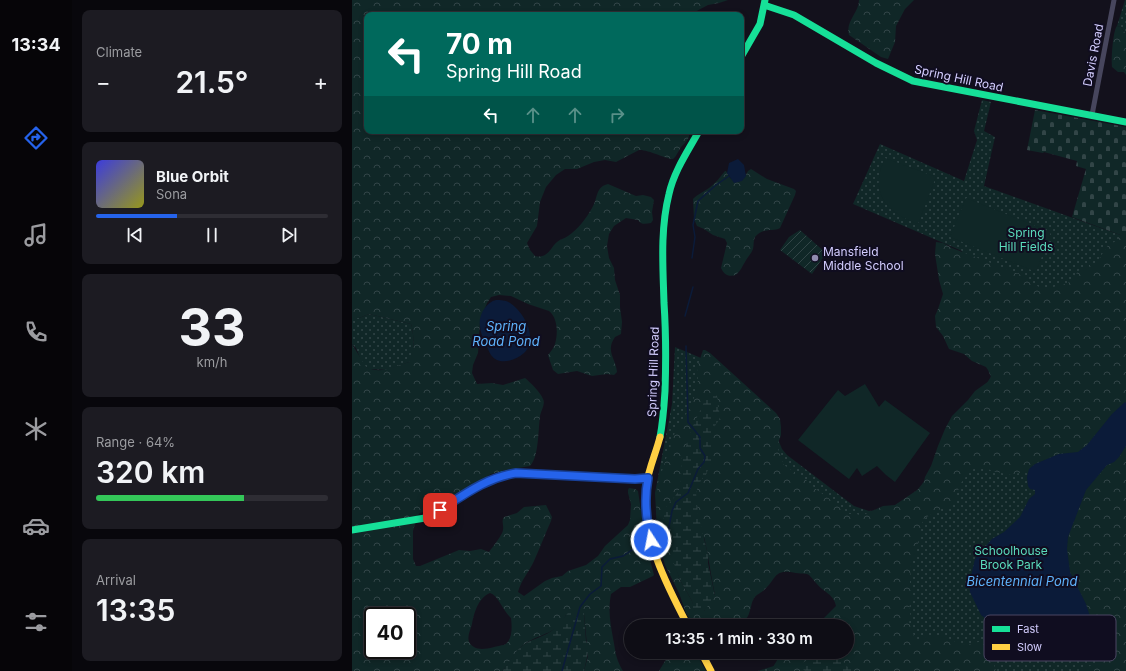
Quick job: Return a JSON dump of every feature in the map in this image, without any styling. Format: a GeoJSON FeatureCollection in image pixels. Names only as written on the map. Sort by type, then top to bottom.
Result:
{"type":"FeatureCollection","features":[{"type":"Feature","properties":{"kind":"street","name":"Davis Road"},"geometry":{"type":"LineString","coordinates":[[1092,115],[1114,0]]}},
{"type":"Feature","properties":{"kind":"street","name":"Spring Hill Road"},"geometry":{"type":"LineString","coordinates":[[744,52],[760,24],[764,3],[794,15],[876,64],[913,80],[1126,122]]}},
{"type":"Feature","properties":{"kind":"street","name":"Spring Hill Road"},"geometry":{"type":"LineString","coordinates":[[684,619],[662,574],[654,550],[647,516],[646,488],[663,423],[666,386],[667,350],[662,238],[665,213],[669,192],[680,166],[697,134]]}},
{"type":"Feature","properties":{"kind":"street"},"geometry":{"type":"LineString","coordinates":[[352,530],[425,518],[484,483],[502,475],[516,473],[635,479],[648,478]]}},
{"type":"Feature","properties":{"kind":"street"},"geometry":{"type":"LineString","coordinates":[[705,659],[711,671]]}},
{"type":"Feature","properties":{"kind":"green space"},"geometry":{"type":"Polygon","coordinates":[[[352,0],[728,0],[708,5],[695,12],[364,12],[364,134],[689,134],[688,139],[673,159],[639,150],[616,162],[605,160],[594,162],[577,169],[565,169],[556,175],[546,187],[540,202],[537,226],[527,243],[535,256],[539,257],[546,254],[558,241],[568,236],[578,227],[590,212],[601,188],[608,184],[636,196],[643,195],[651,197],[654,200],[652,212],[653,220],[651,223],[643,224],[638,220],[626,218],[614,226],[609,234],[607,246],[620,295],[622,322],[621,334],[615,337],[611,347],[617,372],[614,375],[607,374],[592,376],[577,371],[558,374],[553,370],[548,355],[555,345],[557,336],[556,322],[552,314],[549,311],[511,296],[499,295],[491,297],[487,303],[480,322],[478,353],[473,365],[472,373],[477,384],[492,383],[503,385],[525,378],[540,394],[544,403],[540,415],[538,443],[533,462],[530,466],[491,474],[460,496],[438,507],[420,513],[417,516],[413,531],[413,559],[416,566],[420,566],[459,550],[470,551],[481,549],[489,552],[503,532],[504,517],[517,513],[524,507],[546,505],[552,517],[534,561],[519,588],[518,592],[524,596],[545,581],[562,576],[568,571],[586,565],[598,556],[605,546],[628,525],[630,520],[631,504],[628,490],[629,488],[638,491],[646,544],[654,575],[630,587],[621,587],[611,594],[611,627],[616,655],[623,671],[584,671],[588,656],[584,613],[566,615],[554,630],[526,643],[519,649],[502,671],[352,671],[352,344],[366,367],[383,370],[409,362],[412,355],[413,343],[411,324],[369,314],[359,318],[352,318],[352,0]],[[490,593],[482,598],[477,606],[468,639],[474,647],[485,649],[504,645],[509,640],[512,629],[511,618],[496,597],[490,593]]]}},
{"type":"Feature","properties":{"kind":"green space"},"geometry":{"type":"Polygon","coordinates":[[[859,0],[914,0],[905,9],[896,26],[895,42],[888,59],[881,57],[849,35],[848,30],[850,21],[857,9],[859,0]]]}},
{"type":"Feature","properties":{"kind":"green space"},"geometry":{"type":"Polygon","coordinates":[[[1125,0],[1126,34],[1121,27],[1117,26],[1125,0]]]}},
{"type":"Feature","properties":{"kind":"green space"},"geometry":{"type":"Polygon","coordinates":[[[1117,26],[1121,27],[1126,34],[1126,75],[1124,72],[1118,72],[1112,67],[1113,39],[1117,26]]]}},
{"type":"Feature","properties":{"kind":"green space","name":"Schoolhouse Brook Park"},"geometry":{"type":"Polygon","coordinates":[[[982,100],[991,102],[984,131],[995,137],[984,186],[1126,237],[1126,671],[758,671],[780,664],[785,659],[854,659],[854,619],[851,619],[876,569],[657,529],[655,493],[672,404],[675,347],[701,358],[777,437],[782,449],[787,455],[854,506],[869,511],[889,509],[915,493],[926,479],[992,375],[957,273],[962,251],[853,204],[880,144],[964,181],[977,140],[974,131],[982,100]]]}},
{"type":"Feature","properties":{"kind":"green space"},"geometry":{"type":"Polygon","coordinates":[[[1035,110],[1126,127],[1126,237],[1072,217],[1086,169],[1076,166],[1077,161],[1044,152],[1027,150],[1035,110]]]}},
{"type":"Feature","properties":{"kind":"green space"},"geometry":{"type":"Polygon","coordinates":[[[885,158],[936,177],[918,224],[897,213],[889,207],[883,199],[879,181],[880,170],[885,158]]]}},
{"type":"Feature","properties":{"kind":"green space"},"geometry":{"type":"Polygon","coordinates":[[[751,169],[767,179],[796,191],[780,228],[758,234],[754,238],[752,251],[740,270],[734,276],[731,276],[725,274],[721,268],[727,243],[725,239],[713,235],[697,226],[694,219],[693,199],[718,180],[725,171],[730,178],[735,180],[744,178],[751,169]]]}},
{"type":"Feature","properties":{"kind":"green space","name":"Spring Hill Fields"},"geometry":{"type":"Polygon","coordinates":[[[966,198],[1051,232],[1036,272],[950,237],[966,198]]]}},
{"type":"Feature","properties":{"kind":"green space"},"geometry":{"type":"Polygon","coordinates":[[[1126,229],[1126,403],[1122,404],[1112,414],[1087,445],[1078,452],[1063,453],[1038,462],[1026,471],[1011,475],[992,471],[982,466],[971,470],[961,483],[955,504],[948,508],[941,509],[925,518],[921,525],[917,550],[911,565],[910,587],[913,593],[913,599],[909,607],[911,618],[909,622],[915,639],[917,640],[936,636],[946,638],[962,645],[978,642],[983,643],[984,661],[993,661],[996,671],[852,671],[841,659],[854,659],[854,619],[823,619],[836,606],[835,602],[831,596],[809,575],[806,574],[789,572],[779,573],[763,591],[756,595],[746,619],[690,619],[665,565],[659,544],[656,501],[658,483],[676,429],[691,408],[698,380],[697,368],[703,350],[710,353],[776,413],[780,419],[781,427],[781,435],[777,446],[784,465],[805,479],[817,490],[838,505],[846,514],[857,514],[861,516],[883,506],[895,505],[923,486],[925,477],[952,416],[975,391],[989,381],[991,377],[986,367],[972,361],[964,354],[949,349],[943,336],[936,327],[935,316],[943,294],[935,254],[936,242],[943,243],[952,248],[1019,274],[1039,287],[1046,289],[1068,283],[1080,269],[1097,262],[1108,245],[1118,240],[1126,229]],[[717,396],[697,418],[681,460],[682,475],[679,491],[667,506],[664,513],[663,535],[672,555],[680,580],[692,601],[695,611],[704,611],[715,595],[704,535],[697,512],[696,494],[698,487],[711,464],[712,435],[720,417],[717,396]]]}},
{"type":"Feature","properties":{"kind":"green space"},"geometry":{"type":"Polygon","coordinates":[[[800,230],[826,253],[812,274],[780,250],[789,237],[800,230]]]}},
{"type":"Feature","properties":{"kind":"green space"},"geometry":{"type":"Polygon","coordinates":[[[369,314],[411,324],[413,352],[412,359],[409,362],[388,370],[369,369],[363,365],[356,348],[352,344],[352,318],[359,318],[369,314]]]}},
{"type":"Feature","properties":{"kind":"green space"},"geometry":{"type":"Polygon","coordinates":[[[865,384],[879,407],[885,400],[930,433],[895,482],[877,466],[862,476],[857,468],[849,479],[798,440],[838,390],[845,396],[865,384]]]}},
{"type":"Feature","properties":{"kind":"green space"},"geometry":{"type":"Polygon","coordinates":[[[714,394],[717,396],[720,415],[712,434],[712,461],[709,469],[698,485],[696,493],[698,514],[708,555],[708,563],[715,596],[701,614],[697,614],[693,608],[692,601],[680,580],[662,531],[665,509],[679,491],[682,475],[681,460],[692,428],[705,400],[714,394]]]}},
{"type":"Feature","properties":{"kind":"green space"},"geometry":{"type":"Polygon","coordinates":[[[1126,446],[1126,671],[1081,671],[1099,661],[1116,661],[1116,615],[1090,615],[1086,604],[1070,572],[1067,549],[1068,537],[1086,490],[1107,465],[1114,462],[1126,446]]]}},
{"type":"Feature","properties":{"kind":"green space"},"geometry":{"type":"Polygon","coordinates":[[[575,609],[582,610],[584,613],[586,641],[589,648],[584,671],[502,671],[516,651],[530,641],[551,631],[569,612],[575,609]]]}},
{"type":"Feature","properties":{"kind":"green space"},"geometry":{"type":"Polygon","coordinates":[[[668,659],[699,659],[706,671],[659,671],[668,659]]]}},
{"type":"Feature","properties":{"kind":"green space"},"geometry":{"type":"Polygon","coordinates":[[[778,659],[808,659],[803,663],[803,669],[805,671],[767,671],[773,667],[778,659]]]}},
{"type":"Feature","properties":{"kind":"green space"},"geometry":{"type":"Polygon","coordinates":[[[808,659],[841,659],[852,671],[805,671],[803,669],[803,663],[808,659]]]}},
{"type":"Feature","properties":{"kind":"water"},"geometry":{"type":"Polygon","coordinates":[[[738,159],[744,165],[746,176],[742,181],[734,183],[727,173],[729,163],[738,159]]]}},
{"type":"Feature","properties":{"kind":"water","name":"Spring Road Pond"},"geometry":{"type":"Polygon","coordinates":[[[492,301],[507,301],[515,307],[525,319],[530,333],[530,341],[524,353],[512,360],[503,361],[494,358],[489,351],[481,330],[480,318],[486,306],[492,301]]]}},
{"type":"Feature","properties":{"kind":"water","name":"Bicentennial Pond"},"geometry":{"type":"Polygon","coordinates":[[[1125,402],[1126,403],[1126,446],[1119,457],[1114,462],[1107,465],[1086,490],[1068,537],[1067,549],[1070,572],[1086,604],[1090,615],[984,615],[984,617],[981,615],[970,592],[969,584],[975,559],[992,539],[1004,532],[1020,517],[1029,499],[1035,494],[1035,490],[1030,489],[1028,486],[1027,477],[1029,469],[1035,464],[1059,454],[1078,452],[1087,445],[1112,414],[1125,402]]]}},
{"type":"Feature","properties":{"kind":"waterway"},"geometry":{"type":"LineString","coordinates":[[692,258],[695,237],[693,225],[698,201],[729,176]]}},
{"type":"Feature","properties":{"kind":"waterway"},"geometry":{"type":"LineString","coordinates":[[685,316],[693,287]]}},
{"type":"Feature","properties":{"kind":"waterway"},"geometry":{"type":"LineString","coordinates":[[658,547],[661,547],[666,542],[672,511],[676,502],[688,493],[698,469],[704,462],[705,456],[700,448],[700,437],[688,422],[686,346]]}},
{"type":"Feature","properties":{"kind":"waterway"},"geometry":{"type":"LineString","coordinates":[[562,671],[580,607],[590,594],[601,586],[602,567],[610,559],[623,556],[632,550],[648,545]]}},
{"type":"Feature","properties":{"kind":"traffic: fast"},"geometry":{"type":"LineString","coordinates":[[744,52],[760,24],[765,0]]}},
{"type":"Feature","properties":{"kind":"traffic: fast"},"geometry":{"type":"LineString","coordinates":[[764,5],[794,15],[876,63],[913,81],[1126,122]]}},
{"type":"Feature","properties":{"kind":"traffic: fast"},"geometry":{"type":"LineString","coordinates":[[660,437],[664,409],[666,369],[663,262],[664,221],[674,177],[697,134]]}},
{"type":"Feature","properties":{"kind":"traffic: fast"},"geometry":{"type":"LineString","coordinates":[[352,530],[425,518],[484,483],[502,475],[516,473],[594,477]]}},
{"type":"Feature","properties":{"kind":"traffic: slow"},"geometry":{"type":"LineString","coordinates":[[660,437],[648,474],[646,487],[645,505],[647,523],[657,559],[671,593],[684,619]]}},
{"type":"Feature","properties":{"kind":"traffic: slow"},"geometry":{"type":"LineString","coordinates":[[594,477],[648,479]]}},
{"type":"Feature","properties":{"kind":"traffic: slow"},"geometry":{"type":"LineString","coordinates":[[705,659],[711,671]]}},
{"type":"Feature","properties":{"kind":"place","name":"Mansfield Middle School"},"geometry":{"type":"Point","coordinates":[815,258]}},
{"type":"Feature","properties":{"kind":"route"},"geometry":{"type":"LineString","coordinates":[[440,510],[484,483],[502,475],[516,473],[556,474],[605,478],[648,478],[646,488],[647,516],[651,540]]}}]}
